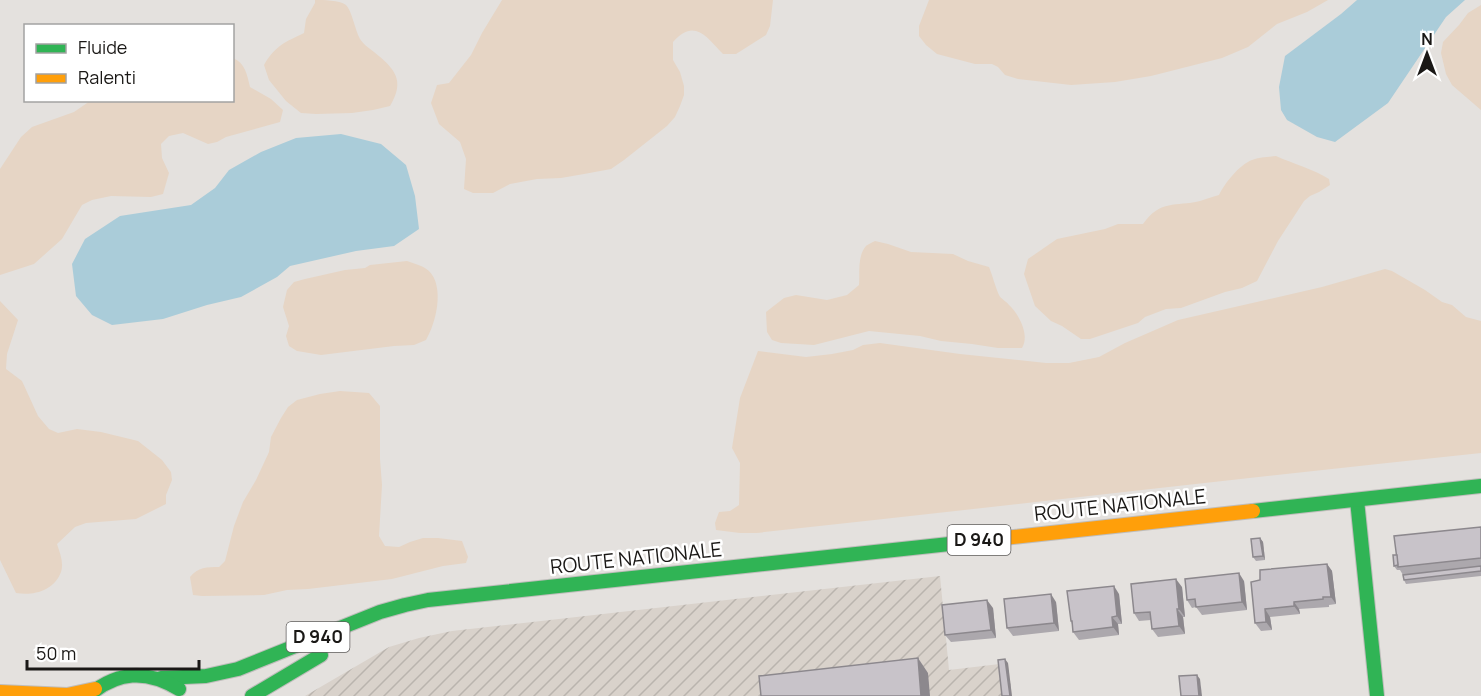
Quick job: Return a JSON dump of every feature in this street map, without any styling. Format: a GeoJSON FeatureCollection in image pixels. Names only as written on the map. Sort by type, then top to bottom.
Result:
{"type":"FeatureCollection","features":[{"type":"Feature","properties":{"kind":"main road","name":"ROUTE NATIONALE"},"geometry":{"type":"LineString","coordinates":[[476,596],[1481,486]]}},
{"type":"Feature","properties":{"kind":"main road"},"geometry":{"type":"LineString","coordinates":[[1357,500],[1377,696]]}},
{"type":"Feature","properties":{"kind":"main road","name":"D 940"},"geometry":{"type":"LineString","coordinates":[[360,634],[421,609],[476,596]]}},
{"type":"Feature","properties":{"kind":"main road","name":"D 940"},"geometry":{"type":"LineString","coordinates":[[161,678],[218,675],[250,665],[400,605],[424,600],[476,596]]}},
{"type":"Feature","properties":{"kind":"main road","name":"D 940"},"geometry":{"type":"LineString","coordinates":[[252,696],[332,649]]}},
{"type":"Feature","properties":{"kind":"main road"},"geometry":{"type":"LineString","coordinates":[[0,692],[67,695],[91,693],[106,682],[126,675],[147,675],[161,678],[187,696]]}},
{"type":"Feature","properties":{"kind":"shaded area"},"geometry":{"type":"Polygon","coordinates":[[[315,0],[335,1],[346,5],[361,41],[392,69],[397,89],[390,106],[352,113],[301,113],[286,101],[269,80],[264,65],[281,45],[304,33],[306,19],[315,0]]]}},
{"type":"Feature","properties":{"kind":"shaded area"},"geometry":{"type":"Polygon","coordinates":[[[502,0],[773,0],[770,26],[766,35],[736,54],[723,54],[700,32],[687,31],[673,42],[673,60],[684,86],[684,95],[675,117],[667,126],[611,169],[510,184],[493,193],[473,193],[464,189],[466,159],[460,142],[439,124],[431,103],[437,85],[449,83],[471,55],[502,0]]]}},
{"type":"Feature","properties":{"kind":"shaded area"},"geometry":{"type":"Polygon","coordinates":[[[929,0],[1328,0],[1307,12],[1277,24],[1248,47],[1222,58],[1151,76],[1115,82],[1071,85],[1018,79],[1005,75],[992,64],[975,64],[937,54],[919,36],[919,26],[929,0]]]}},
{"type":"Feature","properties":{"kind":"shaded area"},"geometry":{"type":"Polygon","coordinates":[[[1481,5],[1481,110],[1452,85],[1446,74],[1441,53],[1443,42],[1468,13],[1481,5]]]}},
{"type":"Feature","properties":{"kind":"shaded area"},"geometry":{"type":"Polygon","coordinates":[[[234,58],[243,66],[250,87],[271,99],[283,110],[280,122],[226,137],[217,142],[208,144],[183,133],[169,136],[161,144],[162,158],[169,173],[163,194],[151,197],[111,196],[92,200],[82,205],[62,239],[34,264],[0,275],[0,169],[21,137],[32,127],[74,112],[89,102],[234,102],[234,58]]]}},
{"type":"Feature","properties":{"kind":"shaded area"},"geometry":{"type":"Polygon","coordinates":[[[1276,156],[1323,175],[1329,179],[1330,185],[1304,201],[1278,241],[1257,281],[1181,308],[1166,309],[1145,317],[1138,323],[1090,339],[1081,339],[1051,321],[1035,306],[1024,274],[1028,259],[1057,239],[1118,224],[1143,224],[1162,207],[1200,201],[1219,195],[1233,175],[1247,162],[1276,156]]]}},
{"type":"Feature","properties":{"kind":"shaded area"},"geometry":{"type":"Polygon","coordinates":[[[875,241],[911,252],[953,254],[989,267],[999,295],[1020,319],[1025,337],[1022,348],[998,348],[869,331],[814,345],[781,343],[772,340],[767,332],[766,312],[784,298],[796,295],[827,300],[847,295],[859,285],[860,260],[863,250],[875,241]]]}},
{"type":"Feature","properties":{"kind":"shaded area"},"geometry":{"type":"Polygon","coordinates":[[[407,261],[429,271],[437,286],[436,315],[426,340],[414,345],[321,355],[297,351],[289,346],[286,336],[289,326],[283,307],[287,290],[294,282],[345,270],[365,268],[370,265],[407,261]]]}},
{"type":"Feature","properties":{"kind":"shaded area"},"geometry":{"type":"Polygon","coordinates":[[[1385,269],[1425,290],[1442,302],[1452,305],[1466,317],[1481,321],[1481,453],[756,533],[716,530],[715,523],[719,512],[730,511],[739,505],[740,463],[732,448],[740,398],[758,351],[806,357],[832,354],[853,350],[863,345],[880,343],[960,354],[1046,363],[1069,363],[1099,357],[1178,320],[1322,287],[1385,269]]]}},
{"type":"Feature","properties":{"kind":"shaded area"},"geometry":{"type":"Polygon","coordinates":[[[0,301],[18,320],[7,354],[6,369],[22,381],[38,416],[49,429],[58,433],[77,429],[101,432],[138,441],[162,460],[171,472],[172,480],[166,495],[166,504],[136,519],[86,523],[75,527],[57,544],[62,565],[58,578],[48,588],[29,594],[16,593],[0,560],[0,301]]]}},
{"type":"Feature","properties":{"kind":"shaded area"},"geometry":{"type":"Polygon","coordinates":[[[340,391],[369,393],[380,406],[382,485],[379,536],[385,546],[399,547],[423,538],[462,541],[468,557],[466,563],[443,566],[392,579],[287,590],[264,595],[193,595],[190,577],[203,568],[219,567],[225,561],[243,502],[269,452],[271,437],[288,407],[297,400],[340,391]]]}},
{"type":"Feature","properties":{"kind":"shaded area"},"geometry":{"type":"Polygon","coordinates":[[[940,576],[949,670],[1008,663],[1012,696],[305,696],[389,647],[452,631],[940,576]]]}},
{"type":"Feature","properties":{"kind":"water"},"geometry":{"type":"Polygon","coordinates":[[[1357,0],[1465,0],[1446,17],[1388,103],[1335,142],[1317,137],[1287,120],[1281,110],[1279,87],[1285,56],[1357,0]]]}},
{"type":"Feature","properties":{"kind":"water"},"geometry":{"type":"Polygon","coordinates":[[[341,134],[381,144],[406,165],[415,196],[419,229],[394,246],[356,251],[290,266],[277,277],[241,297],[163,319],[112,325],[92,315],[76,296],[72,264],[85,239],[120,216],[191,205],[215,188],[229,170],[261,152],[296,138],[341,134]]]}},
{"type":"Feature","properties":{"kind":"building"},"geometry":{"type":"Polygon","coordinates":[[[1481,527],[1481,558],[1398,567],[1394,536],[1481,527]]]}},
{"type":"Feature","properties":{"kind":"building"},"geometry":{"type":"Polygon","coordinates":[[[1260,538],[1263,556],[1253,557],[1251,539],[1260,538]]]}},
{"type":"Feature","properties":{"kind":"building"},"geometry":{"type":"Polygon","coordinates":[[[1393,555],[1397,555],[1398,565],[1394,566],[1393,555]]]}},
{"type":"Feature","properties":{"kind":"building"},"geometry":{"type":"Polygon","coordinates":[[[1327,564],[1331,597],[1294,602],[1294,606],[1265,609],[1266,622],[1255,623],[1251,582],[1260,580],[1260,570],[1327,564]]]}},
{"type":"Feature","properties":{"kind":"building"},"geometry":{"type":"Polygon","coordinates":[[[1481,566],[1481,571],[1404,580],[1403,575],[1481,566]]]}},
{"type":"Feature","properties":{"kind":"building"},"geometry":{"type":"Polygon","coordinates":[[[1239,573],[1242,602],[1196,607],[1195,599],[1187,600],[1185,579],[1239,573]]]}},
{"type":"Feature","properties":{"kind":"building"},"geometry":{"type":"Polygon","coordinates":[[[1176,579],[1179,626],[1152,629],[1150,612],[1134,613],[1131,584],[1176,579]]]}},
{"type":"Feature","properties":{"kind":"building"},"geometry":{"type":"Polygon","coordinates":[[[1114,586],[1117,616],[1112,617],[1113,627],[1073,632],[1067,591],[1114,586]]]}},
{"type":"Feature","properties":{"kind":"building"},"geometry":{"type":"Polygon","coordinates":[[[1051,594],[1054,623],[1007,628],[1004,599],[1051,594]]]}},
{"type":"Feature","properties":{"kind":"building"},"geometry":{"type":"Polygon","coordinates":[[[987,600],[991,630],[945,635],[942,605],[987,600]]]}},
{"type":"Feature","properties":{"kind":"building"},"geometry":{"type":"Polygon","coordinates":[[[918,658],[921,696],[761,696],[759,676],[918,658]]]}},
{"type":"Feature","properties":{"kind":"building"},"geometry":{"type":"Polygon","coordinates":[[[1005,659],[1010,696],[1002,696],[998,660],[1005,659]]]}},
{"type":"Feature","properties":{"kind":"building"},"geometry":{"type":"Polygon","coordinates":[[[1197,675],[1199,696],[1181,696],[1179,676],[1197,675]]]}},
{"type":"Feature","properties":{"kind":"traffic: fast"},"geometry":{"type":"LineString","coordinates":[[1253,511],[1481,486]]}},
{"type":"Feature","properties":{"kind":"traffic: fast"},"geometry":{"type":"LineString","coordinates":[[1357,500],[1377,696]]}},
{"type":"Feature","properties":{"kind":"traffic: fast"},"geometry":{"type":"LineString","coordinates":[[161,678],[206,676],[238,669],[380,612],[428,600],[968,542]]}},
{"type":"Feature","properties":{"kind":"traffic: fast"},"geometry":{"type":"LineString","coordinates":[[252,696],[321,655]]}},
{"type":"Feature","properties":{"kind":"traffic: fast"},"geometry":{"type":"LineString","coordinates":[[88,696],[110,682],[132,676],[155,678],[179,689]]}},
{"type":"Feature","properties":{"kind":"traffic: slow"},"geometry":{"type":"LineString","coordinates":[[968,542],[1253,511]]}},
{"type":"Feature","properties":{"kind":"traffic: slow"},"geometry":{"type":"LineString","coordinates":[[0,692],[67,695],[95,689]]}}]}
